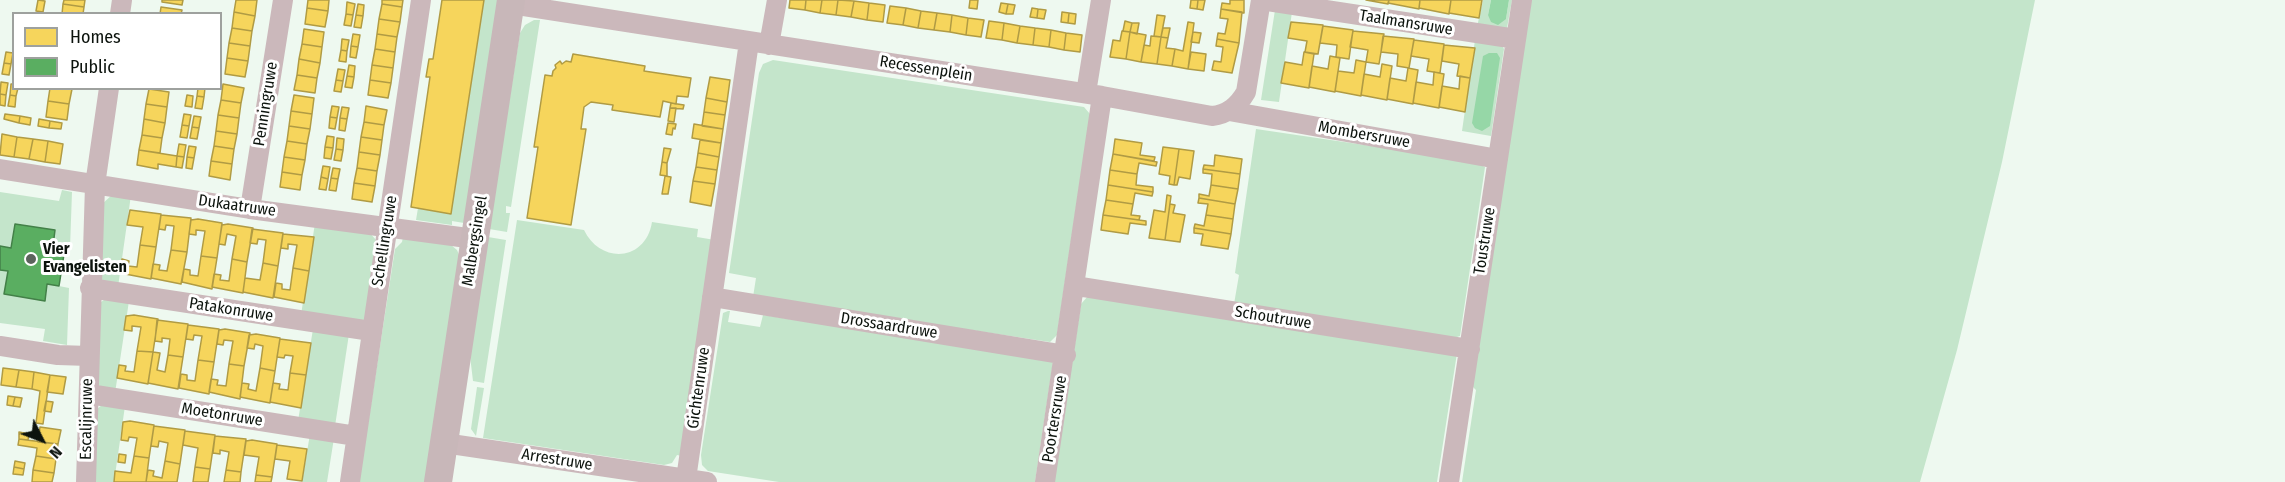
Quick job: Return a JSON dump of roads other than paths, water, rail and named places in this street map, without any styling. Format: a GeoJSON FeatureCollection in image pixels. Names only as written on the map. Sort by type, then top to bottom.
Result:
{"type":"FeatureCollection","features":[{"type":"Feature","properties":{"kind":"street","name":"Penningruwe"},"geometry":{"type":"LineString","coordinates":[[250,209],[283,0]]}},
{"type":"Feature","properties":{"kind":"street","name":"Schellingruwe"},"geometry":{"type":"LineString","coordinates":[[350,482],[421,0]]}},
{"type":"Feature","properties":{"kind":"street"},"geometry":{"type":"LineString","coordinates":[[769,45],[777,0]]}},
{"type":"Feature","properties":{"kind":"street"},"geometry":{"type":"LineString","coordinates":[[1066,355],[1076,286],[1101,0]]}},
{"type":"Feature","properties":{"kind":"street"},"geometry":{"type":"LineString","coordinates":[[1229,111],[1242,99],[1249,84],[1261,0]]}},
{"type":"Feature","properties":{"kind":"street","name":"Taalmansruwe"},"geometry":{"type":"LineString","coordinates":[[1261,0],[1516,39]]}},
{"type":"Feature","properties":{"kind":"street","name":"Toustruwe"},"geometry":{"type":"LineString","coordinates":[[1449,482],[1470,349],[1482,252],[1522,0]]}},
{"type":"Feature","properties":{"kind":"street","name":"Recessenplein"},"geometry":{"type":"LineString","coordinates":[[511,2],[749,42],[1094,94],[1212,116],[1229,111]]}},
{"type":"Feature","properties":{"kind":"street","name":"Malbergsingel"},"geometry":{"type":"LineString","coordinates":[[438,482],[511,2]]}},
{"type":"Feature","properties":{"kind":"street"},"geometry":{"type":"LineString","coordinates":[[711,297],[749,42]]}},
{"type":"Feature","properties":{"kind":"street","name":"Escalijnruwe"},"geometry":{"type":"LineString","coordinates":[[86,482],[90,288],[95,185],[109,90]]}},
{"type":"Feature","properties":{"kind":"street","name":"Mombersruwe"},"geometry":{"type":"LineString","coordinates":[[1229,111],[1498,159]]}},
{"type":"Feature","properties":{"kind":"street","name":"Dukaatruwe"},"geometry":{"type":"LineString","coordinates":[[0,169],[250,209],[476,239]]}},
{"type":"Feature","properties":{"kind":"street","name":"Schoutruwe"},"geometry":{"type":"LineString","coordinates":[[1076,286],[1470,349]]}},
{"type":"Feature","properties":{"kind":"street","name":"Patakonruwe"},"geometry":{"type":"LineString","coordinates":[[90,288],[372,331]]}},
{"type":"Feature","properties":{"kind":"street","name":"Drossaardruwe"},"geometry":{"type":"LineString","coordinates":[[711,297],[1066,355]]}},
{"type":"Feature","properties":{"kind":"street","name":"Gichtenruwe"},"geometry":{"type":"LineString","coordinates":[[686,479],[711,297]]}},
{"type":"Feature","properties":{"kind":"street"},"geometry":{"type":"LineString","coordinates":[[0,346],[58,355],[89,356]]}},
{"type":"Feature","properties":{"kind":"street","name":"Poortersruwe"},"geometry":{"type":"LineString","coordinates":[[1045,482],[1066,355]]}},
{"type":"Feature","properties":{"kind":"street","name":"Moetonruwe"},"geometry":{"type":"LineString","coordinates":[[89,394],[356,436]]}},
{"type":"Feature","properties":{"kind":"street","name":"Arrestruwe"},"geometry":{"type":"LineString","coordinates":[[444,443],[707,482]]}},
{"type":"Feature","properties":{"kind":"place","name":"Vier Evangelisten"},"geometry":{"type":"Point","coordinates":[31,259]}}]}
